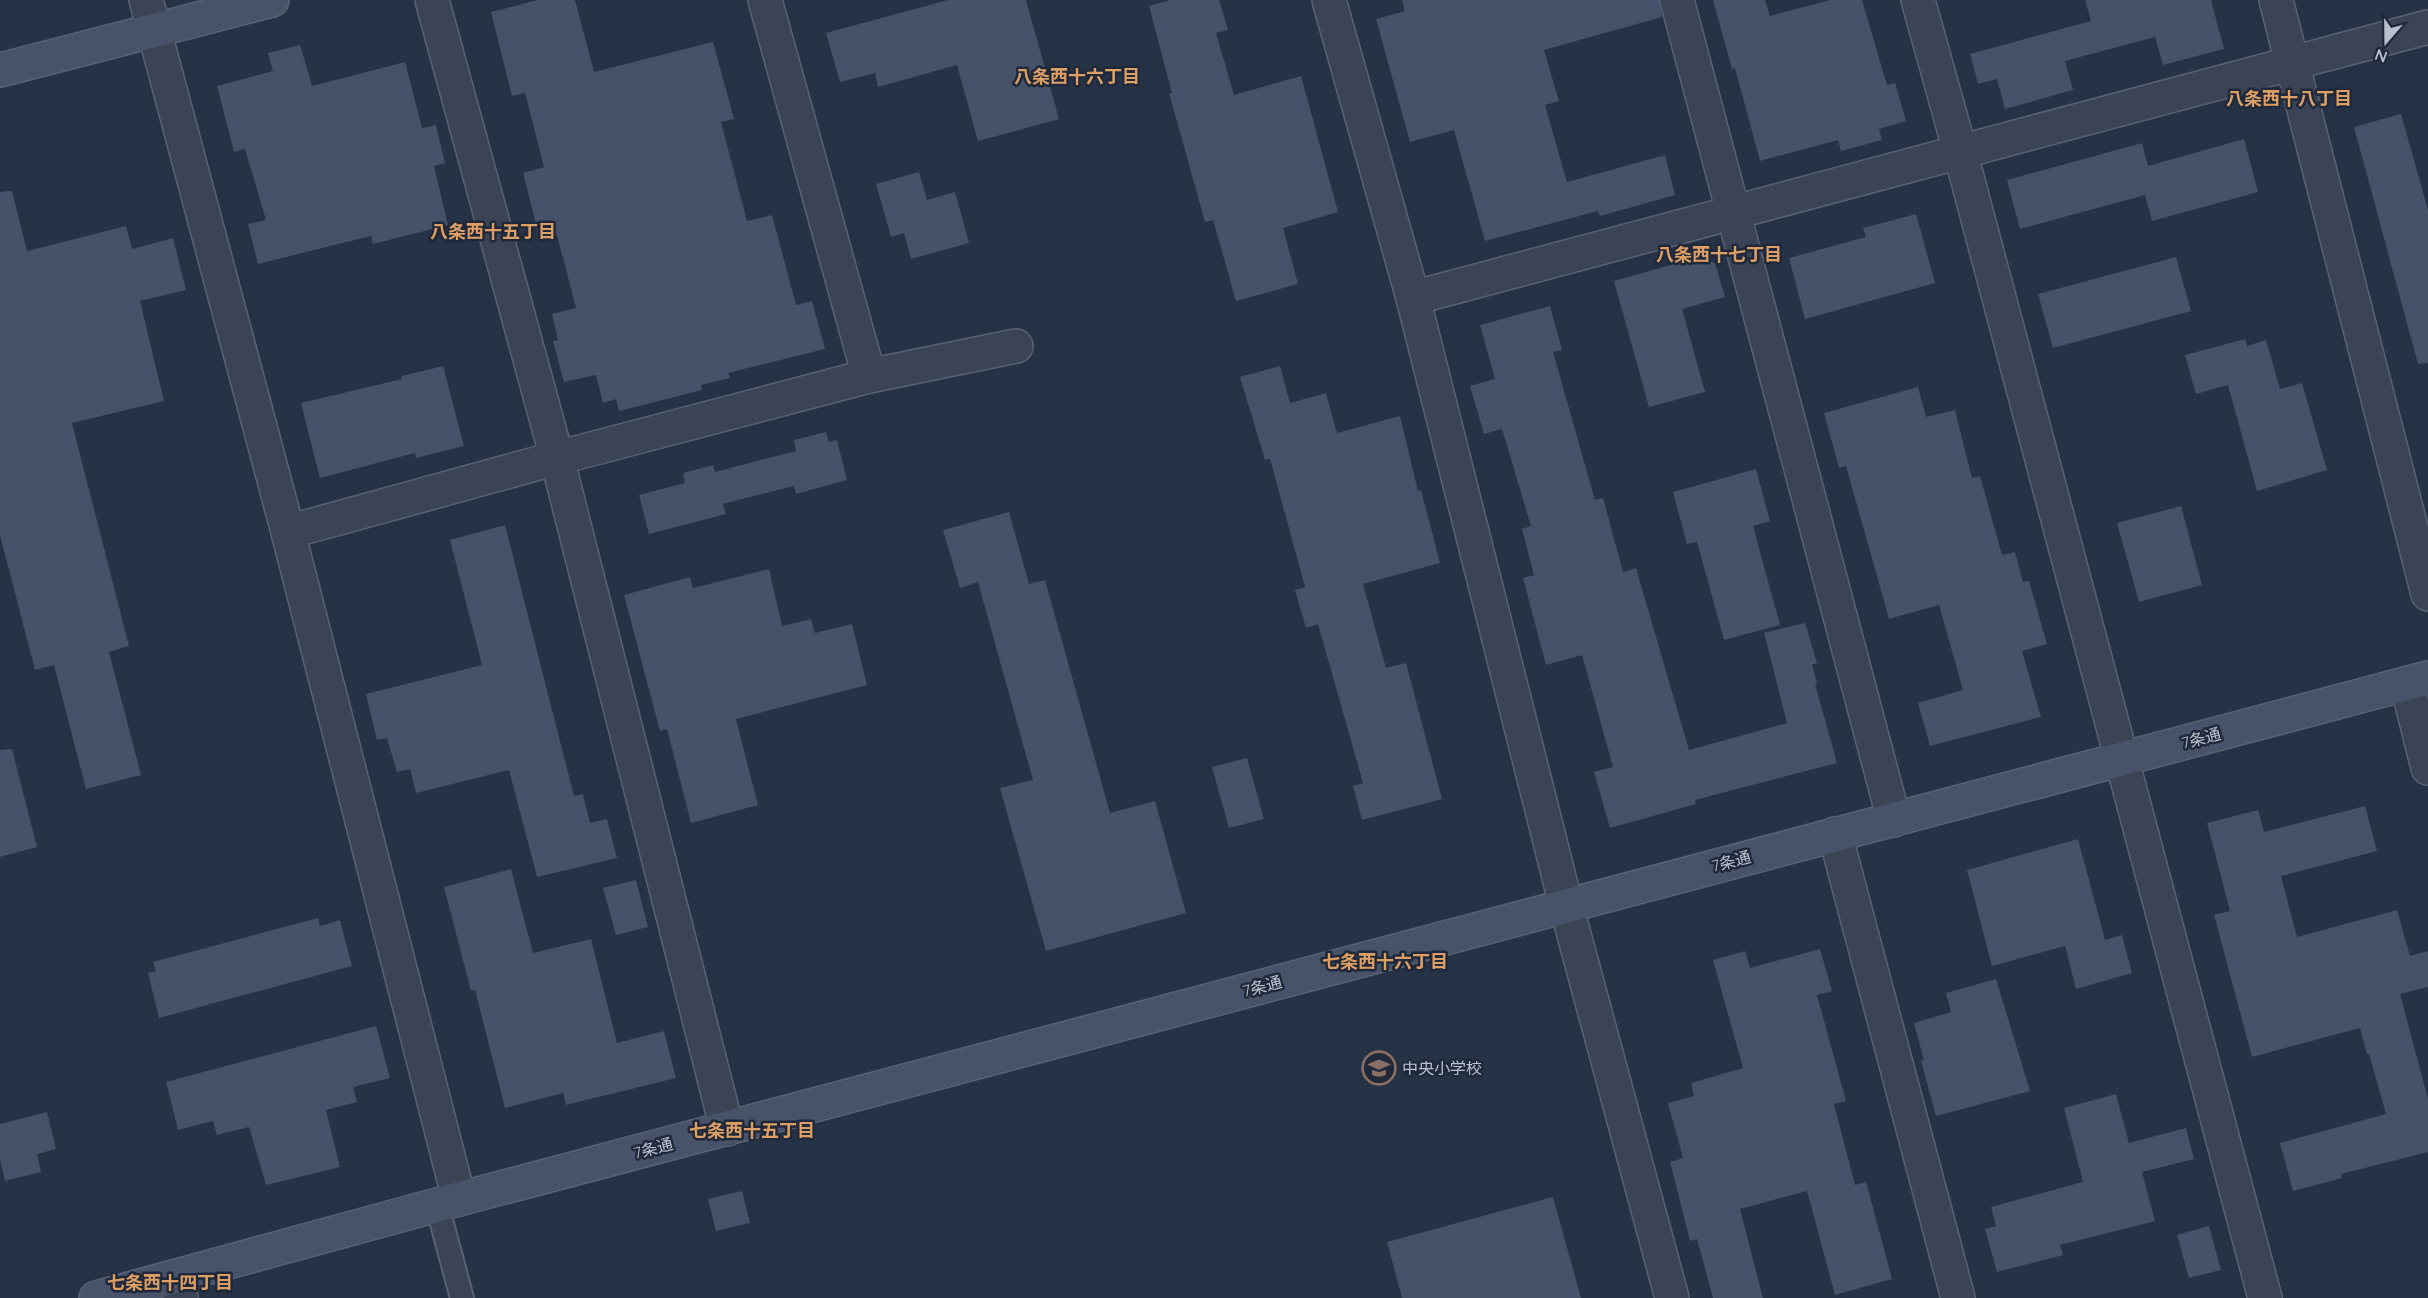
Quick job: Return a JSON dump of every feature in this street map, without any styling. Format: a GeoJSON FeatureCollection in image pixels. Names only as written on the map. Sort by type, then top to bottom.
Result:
{"type":"FeatureCollection","features":[{"type":"Feature","properties":{"kind":"street"},"geometry":{"type":"LineString","coordinates":[[0,70],[150,15],[272,0]]}},
{"type":"Feature","properties":{"kind":"street"},"geometry":{"type":"LineString","coordinates":[[432,0],[557,458],[727,1129]]}},
{"type":"Feature","properties":{"kind":"street"},"geometry":{"type":"LineString","coordinates":[[765,0],[869,376]]}},
{"type":"Feature","properties":{"kind":"street"},"geometry":{"type":"LineString","coordinates":[[1329,0],[1413,298],[1566,905],[1672,1298]]}},
{"type":"Feature","properties":{"kind":"street"},"geometry":{"type":"LineString","coordinates":[[1677,0],[1735,211],[1894,820]]}},
{"type":"Feature","properties":{"kind":"street"},"geometry":{"type":"LineString","coordinates":[[1918,0],[2265,1298]]}},
{"type":"Feature","properties":{"kind":"street"},"geometry":{"type":"LineString","coordinates":[[2276,0],[2428,594]]}},
{"type":"Feature","properties":{"kind":"street"},"geometry":{"type":"LineString","coordinates":[[150,15],[288,532],[448,1202]]}},
{"type":"Feature","properties":{"kind":"street"},"geometry":{"type":"LineString","coordinates":[[1413,298],[2428,27]]}},
{"type":"Feature","properties":{"kind":"street"},"geometry":{"type":"LineString","coordinates":[[288,532],[869,376],[1016,346]]}},
{"type":"Feature","properties":{"kind":"street"},"geometry":{"type":"LineString","coordinates":[[2417,681],[2428,768]]}},
{"type":"Feature","properties":{"kind":"street","name":"7条通"},"geometry":{"type":"LineString","coordinates":[[96,1298],[178,1288],[448,1202],[2417,681]]}},
{"type":"Feature","properties":{"kind":"street"},"geometry":{"type":"LineString","coordinates":[[1835,834],[1958,1298]]}},
{"type":"Feature","properties":{"kind":"lane"},"geometry":{"type":"LineString","coordinates":[[448,1202],[462,1298]]}},
{"type":"Feature","properties":{"kind":"building"},"geometry":{"type":"Polygon","coordinates":[[[538,0],[575,0],[594,72],[713,42],[734,119],[721,122],[747,221],[772,215],[796,305],[812,301],[825,349],[728,373],[730,378],[701,385],[702,390],[619,411],[616,399],[603,403],[596,375],[564,382],[553,341],[558,340],[552,314],[576,308],[557,235],[540,240],[523,173],[544,167],[525,93],[512,96],[491,12],[538,0]]]}},
{"type":"Feature","properties":{"kind":"building"},"geometry":{"type":"Polygon","coordinates":[[[948,0],[1026,0],[1059,119],[978,141],[957,65],[878,87],[875,73],[840,82],[826,33],[948,0]]]}},
{"type":"Feature","properties":{"kind":"building"},"geometry":{"type":"Polygon","coordinates":[[[1170,0],[1219,0],[1228,30],[1216,33],[1234,95],[1301,76],[1338,212],[1283,228],[1298,284],[1236,301],[1213,220],[1205,222],[1169,93],[1172,93],[1149,6],[1170,0]]]}},
{"type":"Feature","properties":{"kind":"building"},"geometry":{"type":"Polygon","coordinates":[[[1402,0],[1659,0],[1662,17],[1544,50],[1559,101],[1545,105],[1567,182],[1665,155],[1675,195],[1600,216],[1598,211],[1485,241],[1454,130],[1410,142],[1376,19],[1405,11],[1402,0]]]}},
{"type":"Feature","properties":{"kind":"building"},"geometry":{"type":"Polygon","coordinates":[[[1713,0],[1765,0],[1770,16],[1830,0],[1862,0],[1887,85],[1895,83],[1906,121],[1879,129],[1882,140],[1841,151],[1838,140],[1760,161],[1735,68],[1732,69],[1713,0]]]}},
{"type":"Feature","properties":{"kind":"building"},"geometry":{"type":"Polygon","coordinates":[[[2085,0],[2211,0],[2224,49],[2163,65],[2155,37],[2065,61],[2073,90],[2005,109],[1997,79],[1978,84],[1970,54],[2091,21],[2085,0]]]}},
{"type":"Feature","properties":{"kind":"building"},"geometry":{"type":"Polygon","coordinates":[[[300,45],[312,86],[405,62],[422,128],[436,125],[445,163],[434,166],[448,225],[373,244],[371,236],[258,264],[248,224],[266,220],[245,149],[234,152],[217,86],[273,71],[268,53],[300,45]]]}},
{"type":"Feature","properties":{"kind":"building"},"geometry":{"type":"Polygon","coordinates":[[[2401,114],[2428,210],[2428,363],[2418,364],[2354,127],[2401,114]]]}},
{"type":"Feature","properties":{"kind":"building"},"geometry":{"type":"Polygon","coordinates":[[[2244,139],[2258,192],[2152,221],[2145,195],[2020,229],[2007,180],[2142,143],[2148,166],[2244,139]]]}},
{"type":"Feature","properties":{"kind":"building"},"geometry":{"type":"Polygon","coordinates":[[[919,172],[927,200],[955,192],[969,243],[911,259],[904,233],[891,237],[876,184],[919,172]]]}},
{"type":"Feature","properties":{"kind":"building"},"geometry":{"type":"Polygon","coordinates":[[[12,191],[27,251],[126,226],[132,249],[173,238],[186,290],[140,301],[164,401],[72,423],[129,646],[109,652],[141,775],[86,789],[54,665],[35,670],[0,535],[0,192],[12,191]]]}},
{"type":"Feature","properties":{"kind":"building"},"geometry":{"type":"Polygon","coordinates":[[[1916,214],[1935,283],[1805,319],[1789,258],[1866,237],[1863,228],[1916,214]]]}},
{"type":"Feature","properties":{"kind":"building"},"geometry":{"type":"Polygon","coordinates":[[[1699,257],[1715,263],[1725,297],[1682,309],[1705,392],[1649,407],[1614,281],[1699,257]]]}},
{"type":"Feature","properties":{"kind":"building"},"geometry":{"type":"Polygon","coordinates":[[[2176,257],[2191,311],[2053,348],[2038,294],[2176,257]]]}},
{"type":"Feature","properties":{"kind":"building"},"geometry":{"type":"Polygon","coordinates":[[[1550,306],[1562,350],[1553,352],[1595,500],[1603,498],[1623,572],[1636,568],[1689,750],[1787,723],[1764,633],[1805,623],[1817,663],[1812,665],[1817,683],[1815,684],[1837,763],[1695,800],[1696,804],[1610,828],[1594,772],[1613,767],[1582,655],[1546,665],[1523,578],[1534,575],[1522,529],[1531,526],[1502,429],[1484,434],[1470,386],[1495,379],[1480,325],[1550,306]]]}},
{"type":"Feature","properties":{"kind":"building"},"geometry":{"type":"Polygon","coordinates":[[[2245,339],[2247,346],[2266,340],[2280,389],[2302,383],[2327,470],[2257,491],[2228,385],[2196,394],[2185,355],[2245,339]]]}},
{"type":"Feature","properties":{"kind":"building"},"geometry":{"type":"Polygon","coordinates":[[[443,366],[464,446],[416,458],[415,453],[320,478],[301,403],[402,379],[402,376],[443,366]]]}},
{"type":"Feature","properties":{"kind":"building"},"geometry":{"type":"Polygon","coordinates":[[[1280,366],[1290,403],[1326,393],[1337,433],[1400,416],[1418,491],[1421,490],[1440,563],[1363,584],[1386,668],[1406,663],[1442,799],[1362,820],[1353,786],[1363,783],[1318,624],[1306,628],[1295,590],[1305,587],[1270,459],[1265,460],[1240,377],[1280,366]]]}},
{"type":"Feature","properties":{"kind":"building"},"geometry":{"type":"Polygon","coordinates":[[[1918,387],[1926,417],[1955,410],[1972,478],[1980,476],[2002,555],[2015,552],[2023,582],[2029,581],[2047,644],[2022,651],[2041,717],[1930,746],[1918,703],[1963,690],[1939,605],[1889,619],[1846,466],[1839,468],[1824,413],[1918,387]]]}},
{"type":"Feature","properties":{"kind":"building"},"geometry":{"type":"Polygon","coordinates":[[[826,432],[829,442],[837,440],[847,480],[796,494],[794,486],[723,504],[726,514],[649,534],[639,495],[685,483],[683,473],[713,465],[715,472],[796,451],[794,440],[826,432]]]}},
{"type":"Feature","properties":{"kind":"building"},"geometry":{"type":"Polygon","coordinates":[[[1756,469],[1770,521],[1753,526],[1780,625],[1724,640],[1697,542],[1687,544],[1673,492],[1756,469]]]}},
{"type":"Feature","properties":{"kind":"building"},"geometry":{"type":"Polygon","coordinates":[[[2181,506],[2202,585],[2139,602],[2117,523],[2181,506]]]}},
{"type":"Feature","properties":{"kind":"building"},"geometry":{"type":"Polygon","coordinates":[[[1009,512],[1029,584],[1045,580],[1110,813],[1155,801],[1186,913],[1046,951],[1000,788],[1033,780],[978,582],[960,588],[943,530],[1009,512]]]}},
{"type":"Feature","properties":{"kind":"building"},"geometry":{"type":"Polygon","coordinates":[[[505,525],[574,796],[583,794],[590,823],[607,819],[617,858],[537,877],[509,770],[416,793],[410,769],[397,772],[387,738],[377,740],[366,694],[482,665],[450,540],[505,525]]]}},
{"type":"Feature","properties":{"kind":"building"},"geometry":{"type":"Polygon","coordinates":[[[769,569],[782,626],[811,619],[815,633],[852,624],[867,685],[736,719],[758,805],[691,823],[667,729],[660,731],[624,595],[690,577],[693,588],[769,569]]]}},
{"type":"Feature","properties":{"kind":"building"},"geometry":{"type":"Polygon","coordinates":[[[12,749],[37,847],[0,857],[0,750],[12,749]]]}},
{"type":"Feature","properties":{"kind":"building"},"geometry":{"type":"Polygon","coordinates":[[[1247,758],[1264,819],[1229,828],[1212,767],[1247,758]]]}},
{"type":"Feature","properties":{"kind":"building"},"geometry":{"type":"Polygon","coordinates":[[[2365,806],[2377,851],[2281,876],[2297,937],[2397,910],[2410,956],[2428,951],[2428,987],[2400,994],[2428,1099],[2428,1152],[2341,1174],[2342,1178],[2293,1191],[2280,1143],[2386,1114],[2360,1028],[2252,1057],[2214,915],[2230,911],[2207,823],[2258,810],[2264,832],[2365,806]]]}},
{"type":"Feature","properties":{"kind":"building"},"geometry":{"type":"Polygon","coordinates":[[[2078,839],[2105,940],[2122,935],[2132,973],[2076,989],[2065,946],[1992,966],[1967,870],[2078,839]]]}},
{"type":"Feature","properties":{"kind":"building"},"geometry":{"type":"Polygon","coordinates":[[[511,869],[533,953],[591,939],[617,1043],[664,1031],[676,1078],[566,1105],[563,1093],[505,1108],[475,990],[471,991],[444,887],[511,869]]]}},
{"type":"Feature","properties":{"kind":"building"},"geometry":{"type":"Polygon","coordinates":[[[636,880],[648,927],[616,935],[603,888],[636,880]]]}},
{"type":"Feature","properties":{"kind":"building"},"geometry":{"type":"Polygon","coordinates":[[[318,918],[320,926],[340,920],[352,966],[159,1018],[148,973],[156,971],[153,962],[318,918]]]}},
{"type":"Feature","properties":{"kind":"building"},"geometry":{"type":"Polygon","coordinates":[[[1820,949],[1832,991],[1817,995],[1846,1101],[1834,1104],[1855,1185],[1866,1182],[1892,1279],[1835,1295],[1807,1191],[1740,1209],[1763,1298],[1713,1298],[1697,1239],[1690,1241],[1670,1162],[1683,1158],[1668,1103],[1694,1096],[1691,1083],[1743,1068],[1713,960],[1745,951],[1750,968],[1820,949]]]}},
{"type":"Feature","properties":{"kind":"building"},"geometry":{"type":"Polygon","coordinates":[[[1996,979],[2030,1091],[1936,1116],[1921,1061],[1924,1060],[1914,1023],[1951,1012],[1946,993],[1996,979]]]}},
{"type":"Feature","properties":{"kind":"building"},"geometry":{"type":"Polygon","coordinates":[[[376,1026],[390,1078],[353,1087],[357,1102],[326,1110],[340,1167],[266,1185],[249,1127],[217,1135],[213,1121],[178,1130],[166,1082],[376,1026]]]}},
{"type":"Feature","properties":{"kind":"building"},"geometry":{"type":"Polygon","coordinates":[[[2116,1094],[2129,1143],[2186,1128],[2194,1159],[2142,1172],[2155,1221],[2060,1245],[2063,1255],[1997,1272],[1985,1229],[1996,1226],[1991,1207],[2083,1182],[2064,1108],[2116,1094]]]}},
{"type":"Feature","properties":{"kind":"building"},"geometry":{"type":"Polygon","coordinates":[[[47,1112],[56,1149],[37,1154],[41,1172],[5,1181],[0,1159],[0,1124],[47,1112]]]}},
{"type":"Feature","properties":{"kind":"building"},"geometry":{"type":"Polygon","coordinates":[[[742,1191],[750,1223],[716,1231],[708,1199],[742,1191]]]}},
{"type":"Feature","properties":{"kind":"building"},"geometry":{"type":"Polygon","coordinates":[[[1553,1197],[1581,1298],[1402,1298],[1387,1242],[1553,1197]]]}},
{"type":"Feature","properties":{"kind":"building"},"geometry":{"type":"Polygon","coordinates":[[[2209,1226],[2221,1270],[2189,1278],[2177,1235],[2209,1226]]]}},
{"type":"Feature","properties":{"kind":"place","name":"中央小学校"},"geometry":{"type":"Point","coordinates":[1379,1068]}},
{"type":"Feature","properties":{"kind":"district","name":"八条西十六丁目"},"geometry":{"type":"Point","coordinates":[1077,76]}},
{"type":"Feature","properties":{"kind":"district","name":"八条西十八丁目"},"geometry":{"type":"Point","coordinates":[2289,98]}},
{"type":"Feature","properties":{"kind":"district","name":"八条西十五丁目"},"geometry":{"type":"Point","coordinates":[493,231]}},
{"type":"Feature","properties":{"kind":"district","name":"八条西十七丁目"},"geometry":{"type":"Point","coordinates":[1719,254]}},
{"type":"Feature","properties":{"kind":"district","name":"七条西十六丁目"},"geometry":{"type":"Point","coordinates":[1385,961]}},
{"type":"Feature","properties":{"kind":"district","name":"七条西十五丁目"},"geometry":{"type":"Point","coordinates":[752,1130]}},
{"type":"Feature","properties":{"kind":"district","name":"七条西十四丁目"},"geometry":{"type":"Point","coordinates":[170,1282]}}]}
